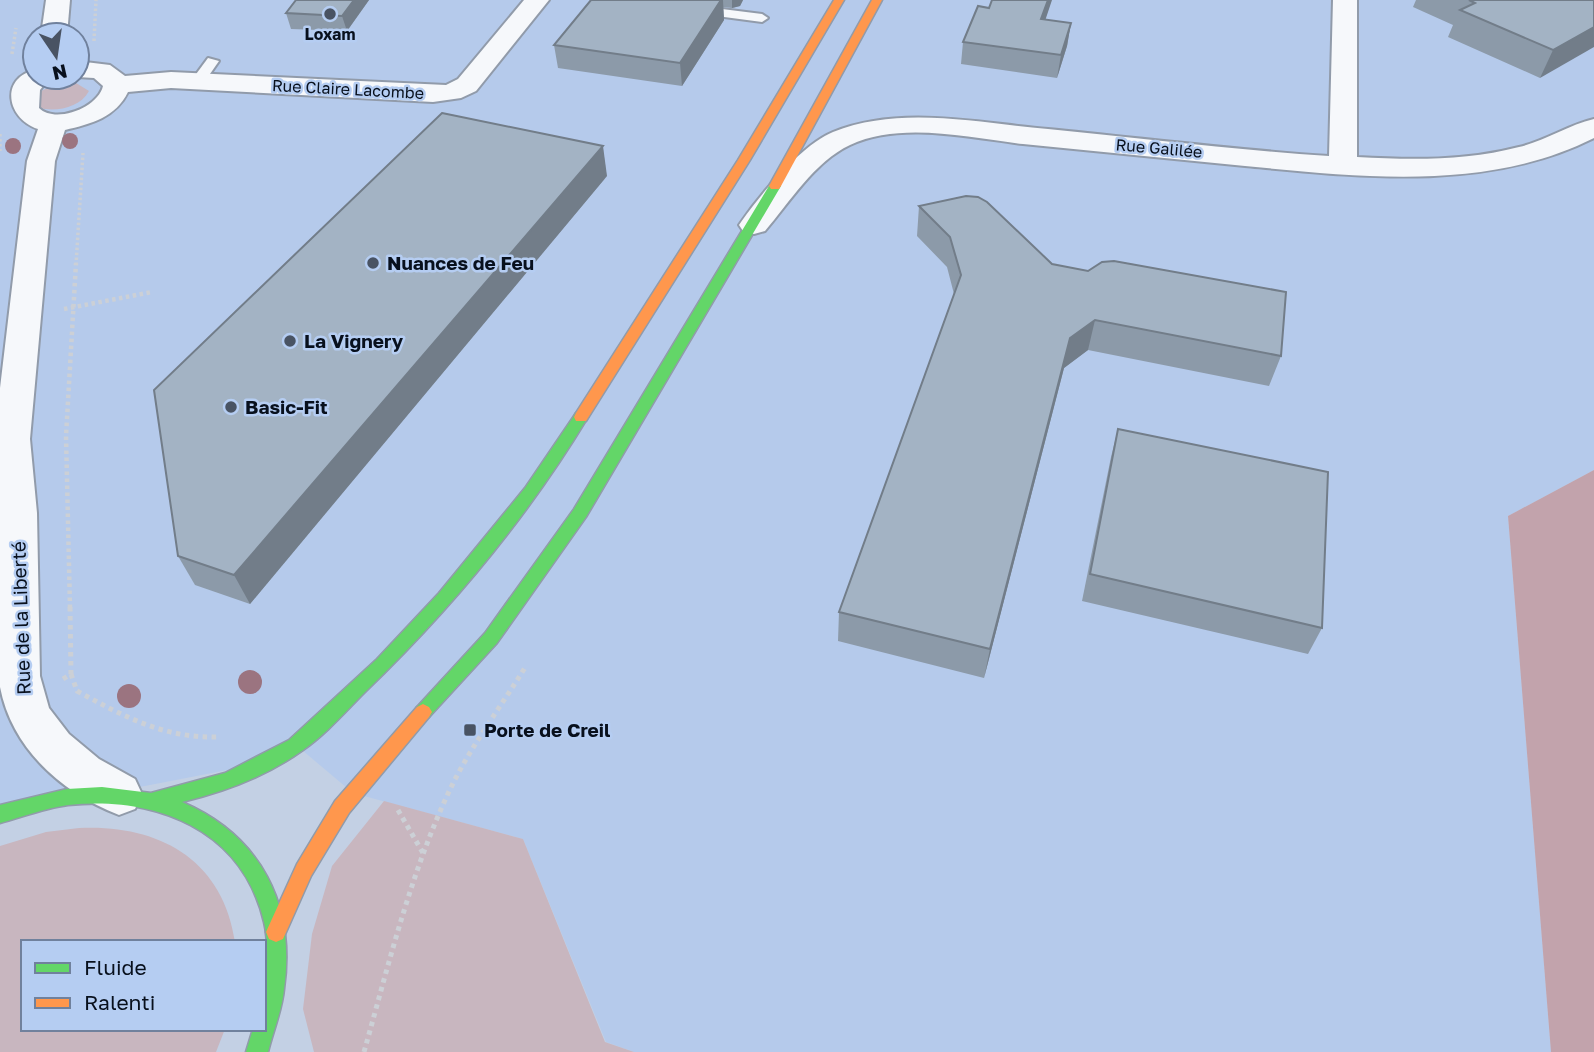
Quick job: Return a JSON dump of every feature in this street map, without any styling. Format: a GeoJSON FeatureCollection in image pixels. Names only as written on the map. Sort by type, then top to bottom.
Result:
{"type":"FeatureCollection","features":[{"type":"Feature","properties":{"kind":"street"},"geometry":{"type":"LineString","coordinates":[[56,21],[58,0]]}},
{"type":"Feature","properties":{"kind":"street","name":"Rue Claire Lacombe"},"geometry":{"type":"LineString","coordinates":[[117,85],[164,80],[206,71],[433,94],[453,92],[471,81],[537,0]]}},
{"type":"Feature","properties":{"kind":"street"},"geometry":{"type":"LineString","coordinates":[[0,814],[53,799],[195,793],[241,776],[296,745],[387,661],[469,572],[550,467],[744,160],[839,0]]}},
{"type":"Feature","properties":{"kind":"street"},"geometry":{"type":"LineString","coordinates":[[276,932],[303,870],[342,807],[386,753],[491,638],[565,538],[754,225],[877,0]]}},
{"type":"Feature","properties":{"kind":"street"},"geometry":{"type":"LineString","coordinates":[[1343,164],[1345,0]]}},
{"type":"Feature","properties":{"kind":"street"},"geometry":{"type":"LineString","coordinates":[[21,85],[4,94],[4,107],[10,118],[29,124],[54,123],[96,110],[112,98],[117,85],[107,73],[91,71]]}},
{"type":"Feature","properties":{"kind":"street","name":"Rue de la Liberté"},"geometry":{"type":"LineString","coordinates":[[54,123],[41,161],[12,439],[18,513],[19,676],[23,702],[37,729],[59,756],[81,773],[138,797]]}},
{"type":"Feature","properties":{"kind":"street","name":"Rue Galilée"},"geometry":{"type":"LineString","coordinates":[[754,225],[814,158],[831,144],[852,134],[883,129],[960,130],[1401,168],[1491,162],[1546,150],[1594,127]]}},
{"type":"Feature","properties":{"kind":"street","name":"Rue de la Liberté"},"geometry":{"type":"LineString","coordinates":[[0,478],[12,439]]}},
{"type":"Feature","properties":{"kind":"street"},"geometry":{"type":"LineString","coordinates":[[138,797],[198,815],[222,830],[237,845],[265,887],[276,932],[277,966],[272,1003],[266,1023]]}},
{"type":"Feature","properties":{"kind":"street"},"geometry":{"type":"LineString","coordinates":[[272,1003],[281,1041]]}},
{"type":"Feature","properties":{"kind":"street"},"geometry":{"type":"LineString","coordinates":[[257,1052],[263,1031]]}},
{"type":"Feature","properties":{"kind":"lane"},"geometry":{"type":"LineString","coordinates":[[683,8],[762,18]]}},
{"type":"Feature","properties":{"kind":"path"},"geometry":{"type":"LineString","coordinates":[[96,0],[96,50]]}},
{"type":"Feature","properties":{"kind":"path"},"geometry":{"type":"LineString","coordinates":[[10,65],[17,26]]}},
{"type":"Feature","properties":{"kind":"path"},"geometry":{"type":"LineString","coordinates":[[0,134],[0,151]]}},
{"type":"Feature","properties":{"kind":"path"},"geometry":{"type":"LineString","coordinates":[[23,702],[71,674],[66,436],[84,145]]}},
{"type":"Feature","properties":{"kind":"path"},"geometry":{"type":"LineString","coordinates":[[74,307],[152,292]]}},
{"type":"Feature","properties":{"kind":"path"},"geometry":{"type":"LineString","coordinates":[[364,1052],[423,853],[441,810],[460,769],[531,657]]}},
{"type":"Feature","properties":{"kind":"shaded area"},"geometry":{"type":"Polygon","coordinates":[[[0,0],[1594,0],[1594,470],[1508,516],[1551,1052],[634,1052],[606,1042],[523,839],[353,793],[296,745],[269,762],[0,814],[0,0]]]}},
{"type":"Feature","properties":{"kind":"shaded area"},"geometry":{"type":"Polygon","coordinates":[[[89,91],[74,105],[60,109],[39,108],[36,95],[41,92],[89,91]]]}},
{"type":"Feature","properties":{"kind":"shaded area"},"geometry":{"type":"Polygon","coordinates":[[[1594,470],[1594,1052],[1551,1052],[1508,516],[1594,470]]]}},
{"type":"Feature","properties":{"kind":"shaded area"},"geometry":{"type":"Polygon","coordinates":[[[384,801],[523,839],[605,1042],[634,1052],[314,1052],[303,1009],[312,934],[332,866],[384,801]]]}},
{"type":"Feature","properties":{"kind":"shaded area"},"geometry":{"type":"Polygon","coordinates":[[[108,828],[135,832],[160,840],[182,852],[201,868],[217,889],[228,913],[235,940],[21,940],[21,1031],[224,1031],[216,1052],[0,1052],[0,846],[46,832],[108,828]]]}},
{"type":"Feature","properties":{"kind":"building"},"geometry":{"type":"Polygon","coordinates":[[[296,0],[354,0],[342,16],[286,13],[296,0]]]}},
{"type":"Feature","properties":{"kind":"building"},"geometry":{"type":"Polygon","coordinates":[[[591,0],[721,0],[680,63],[554,45],[591,0]]]}},
{"type":"Feature","properties":{"kind":"building"},"geometry":{"type":"Polygon","coordinates":[[[992,0],[1048,0],[1041,19],[1071,23],[1061,55],[963,42],[978,6],[989,8],[992,0]]]}},
{"type":"Feature","properties":{"kind":"building"},"geometry":{"type":"Polygon","coordinates":[[[1469,0],[1594,0],[1594,27],[1553,50],[1460,10],[1475,3],[1469,0]]]}},
{"type":"Feature","properties":{"kind":"building"},"geometry":{"type":"Polygon","coordinates":[[[442,113],[603,146],[234,575],[178,556],[154,390],[442,113]]]}},
{"type":"Feature","properties":{"kind":"building"},"geometry":{"type":"Polygon","coordinates":[[[966,196],[978,197],[987,202],[1052,264],[1088,271],[1102,262],[1114,261],[1286,292],[1281,356],[1095,320],[1070,338],[990,649],[839,612],[961,275],[950,237],[919,206],[966,196]]]}},
{"type":"Feature","properties":{"kind":"building"},"geometry":{"type":"Polygon","coordinates":[[[1118,429],[1328,472],[1322,628],[1090,574],[1118,429]]]}},
{"type":"Feature","properties":{"kind":"traffic: fast"},"geometry":{"type":"LineString","coordinates":[[423,712],[491,638],[580,513],[775,186]]}},
{"type":"Feature","properties":{"kind":"traffic: fast"},"geometry":{"type":"LineString","coordinates":[[157,799],[212,786],[246,773],[279,756],[310,735],[415,631],[475,564],[530,492],[581,417]]}},
{"type":"Feature","properties":{"kind":"traffic: fast"},"geometry":{"type":"LineString","coordinates":[[0,814],[67,797],[102,795],[135,798],[168,805],[197,818],[223,835],[245,858],[263,887],[274,921],[274,988],[266,1021]]}},
{"type":"Feature","properties":{"kind":"traffic: fast"},"geometry":{"type":"LineString","coordinates":[[257,1052],[263,1031]]}},
{"type":"Feature","properties":{"kind":"traffic: slow"},"geometry":{"type":"LineString","coordinates":[[581,417],[744,160],[839,0]]}},
{"type":"Feature","properties":{"kind":"traffic: slow"},"geometry":{"type":"LineString","coordinates":[[775,186],[877,0]]}},
{"type":"Feature","properties":{"kind":"traffic: slow"},"geometry":{"type":"LineString","coordinates":[[276,932],[304,870],[342,807],[423,712]]}},
{"type":"Feature","properties":{"kind":"place","name":"Loxam"},"geometry":{"type":"Point","coordinates":[330,14]}},
{"type":"Feature","properties":{"kind":"place","name":"Nuances de Feu"},"geometry":{"type":"Point","coordinates":[373,263]}},
{"type":"Feature","properties":{"kind":"place","name":"La Vignery"},"geometry":{"type":"Point","coordinates":[290,341]}},
{"type":"Feature","properties":{"kind":"place","name":"Basic-Fit"},"geometry":{"type":"Point","coordinates":[231,407]}},
{"type":"Feature","properties":{"kind":"place","name":"Porte de Creil"},"geometry":{"type":"Point","coordinates":[470,730]}}]}
